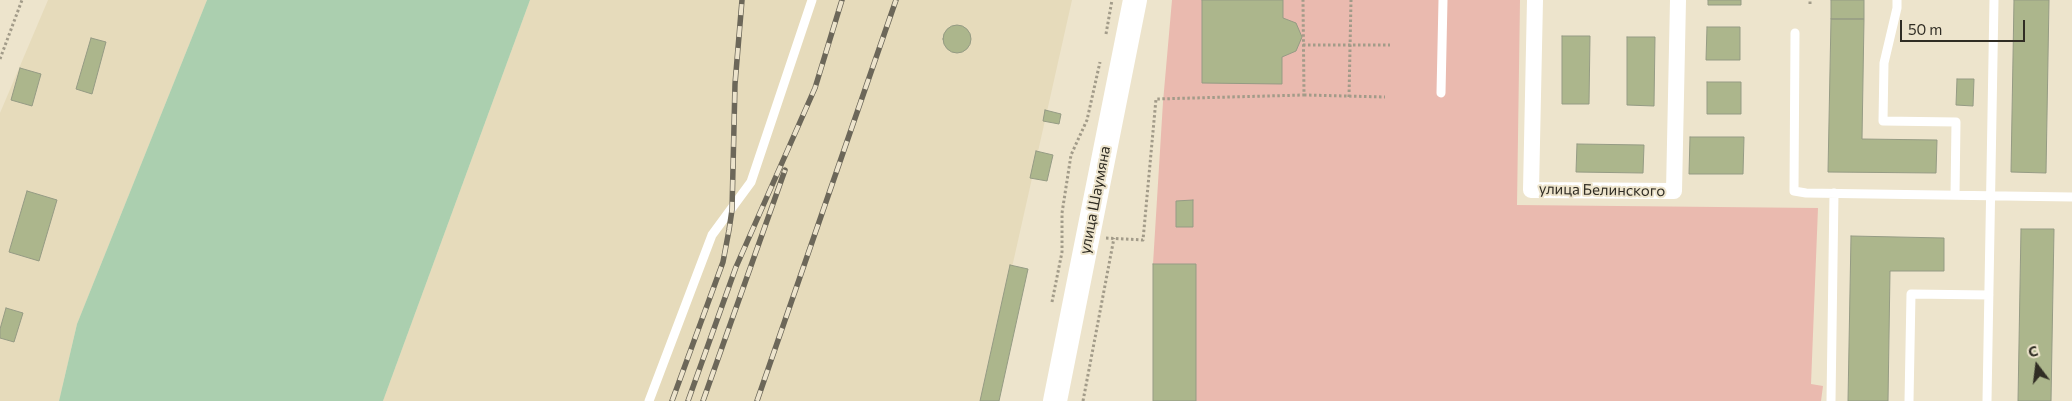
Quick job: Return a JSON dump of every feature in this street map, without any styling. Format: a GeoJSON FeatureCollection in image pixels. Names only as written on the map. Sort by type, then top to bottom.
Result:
{"type":"FeatureCollection","features":[{"type":"Feature","properties":{"kind":"main road","name":"улица Шаумяна"},"geometry":{"type":"LineString","coordinates":[[1055,401],[1135,0]]}},
{"type":"Feature","properties":{"kind":"street","name":"улица Белинского"},"geometry":{"type":"LineString","coordinates":[[1535,0],[1531,190],[1674,191],[1678,0]]}},
{"type":"Feature","properties":{"kind":"lane"},"geometry":{"type":"LineString","coordinates":[[649,401],[712,235],[751,182],[812,0]]}},
{"type":"Feature","properties":{"kind":"lane"},"geometry":{"type":"LineString","coordinates":[[1441,93],[1443,0]]}},
{"type":"Feature","properties":{"kind":"lane"},"geometry":{"type":"LineString","coordinates":[[1897,0],[1897,8],[1884,63],[1883,121],[1956,122],[1955,195]]}},
{"type":"Feature","properties":{"kind":"lane"},"geometry":{"type":"LineString","coordinates":[[1987,401],[1994,0]]}},
{"type":"Feature","properties":{"kind":"lane"},"geometry":{"type":"LineString","coordinates":[[1795,34],[1794,191],[1806,193],[2072,197]]}},
{"type":"Feature","properties":{"kind":"lane"},"geometry":{"type":"LineString","coordinates":[[1831,401],[1834,193]]}},
{"type":"Feature","properties":{"kind":"lane"},"geometry":{"type":"LineString","coordinates":[[1909,401],[1911,294],[1989,295]]}},
{"type":"Feature","properties":{"kind":"path"},"geometry":{"type":"LineString","coordinates":[[0,58],[22,0]]}},
{"type":"Feature","properties":{"kind":"path"},"geometry":{"type":"LineString","coordinates":[[1105,38],[1112,0]]}},
{"type":"Feature","properties":{"kind":"path"},"geometry":{"type":"LineString","coordinates":[[1303,0],[1304,95]]}},
{"type":"Feature","properties":{"kind":"path"},"geometry":{"type":"LineString","coordinates":[[1349,97],[1351,0]]}},
{"type":"Feature","properties":{"kind":"path"},"geometry":{"type":"LineString","coordinates":[[1303,45],[1390,45]]}},
{"type":"Feature","properties":{"kind":"path"},"geometry":{"type":"LineString","coordinates":[[1051,308],[1062,252],[1062,213],[1071,155],[1087,120],[1101,58]]}},
{"type":"Feature","properties":{"kind":"path"},"geometry":{"type":"LineString","coordinates":[[1087,237],[1143,240],[1156,99],[1304,95],[1385,97]]}},
{"type":"Feature","properties":{"kind":"path"},"geometry":{"type":"LineString","coordinates":[[1083,401],[1114,238]]}},
{"type":"Feature","properties":{"kind":"shaded area"},"geometry":{"type":"Polygon","coordinates":[[[48,0],[207,0],[77,324],[59,401],[0,401],[0,113],[48,0]]]}},
{"type":"Feature","properties":{"kind":"shaded area"},"geometry":{"type":"Polygon","coordinates":[[[207,0],[530,0],[383,401],[59,401],[77,324],[207,0]]]}},
{"type":"Feature","properties":{"kind":"shaded area"},"geometry":{"type":"Polygon","coordinates":[[[530,0],[1072,0],[982,401],[383,401],[530,0]]]}},
{"type":"Feature","properties":{"kind":"shaded area"},"geometry":{"type":"Polygon","coordinates":[[[1172,0],[1520,0],[1517,205],[1818,208],[1811,384],[1823,386],[1821,401],[1153,401],[1153,264],[1163,102],[1172,0]]]}},
{"type":"Feature","properties":{"kind":"building"},"geometry":{"type":"Polygon","coordinates":[[[1202,0],[1283,0],[1283,18],[1296,23],[1302,37],[1296,51],[1282,57],[1282,84],[1202,83],[1202,0]]]}},
{"type":"Feature","properties":{"kind":"building"},"geometry":{"type":"Polygon","coordinates":[[[1708,0],[1741,0],[1741,5],[1708,5],[1708,0]]]}},
{"type":"Feature","properties":{"kind":"building"},"geometry":{"type":"Polygon","coordinates":[[[1831,0],[1864,0],[1864,19],[1831,19],[1831,0]]]}},
{"type":"Feature","properties":{"kind":"building"},"geometry":{"type":"Polygon","coordinates":[[[2014,0],[2049,0],[2046,173],[2011,172],[2014,0]]]}},
{"type":"Feature","properties":{"kind":"building"},"geometry":{"type":"Polygon","coordinates":[[[1831,19],[1864,19],[1862,139],[1937,140],[1936,173],[1828,172],[1831,19]]]}},
{"type":"Feature","properties":{"kind":"building"},"geometry":{"type":"Polygon","coordinates":[[[957,25],[967,29],[971,39],[967,49],[957,53],[947,49],[943,39],[947,29],[957,25]]]}},
{"type":"Feature","properties":{"kind":"building"},"geometry":{"type":"Polygon","coordinates":[[[1707,27],[1740,27],[1740,60],[1706,60],[1707,27]]]}},
{"type":"Feature","properties":{"kind":"building"},"geometry":{"type":"Polygon","coordinates":[[[1562,36],[1590,36],[1589,104],[1562,104],[1562,36]]]}},
{"type":"Feature","properties":{"kind":"building"},"geometry":{"type":"Polygon","coordinates":[[[1627,37],[1655,37],[1654,106],[1627,105],[1627,37]]]}},
{"type":"Feature","properties":{"kind":"building"},"geometry":{"type":"Polygon","coordinates":[[[91,38],[106,42],[92,94],[76,89],[91,38]]]}},
{"type":"Feature","properties":{"kind":"building"},"geometry":{"type":"Polygon","coordinates":[[[20,68],[41,74],[32,106],[11,100],[20,68]]]}},
{"type":"Feature","properties":{"kind":"building"},"geometry":{"type":"Polygon","coordinates":[[[1957,79],[1974,79],[1973,106],[1956,105],[1957,79]]]}},
{"type":"Feature","properties":{"kind":"building"},"geometry":{"type":"Polygon","coordinates":[[[1707,82],[1741,82],[1741,114],[1707,114],[1707,82]]]}},
{"type":"Feature","properties":{"kind":"building"},"geometry":{"type":"Polygon","coordinates":[[[1045,110],[1061,114],[1059,124],[1043,121],[1045,110]]]}},
{"type":"Feature","properties":{"kind":"building"},"geometry":{"type":"Polygon","coordinates":[[[1690,137],[1744,137],[1743,174],[1689,174],[1690,137]]]}},
{"type":"Feature","properties":{"kind":"building"},"geometry":{"type":"Polygon","coordinates":[[[1577,144],[1644,145],[1643,173],[1576,172],[1577,144]]]}},
{"type":"Feature","properties":{"kind":"building"},"geometry":{"type":"Polygon","coordinates":[[[1036,151],[1053,155],[1047,181],[1030,178],[1036,151]]]}},
{"type":"Feature","properties":{"kind":"building"},"geometry":{"type":"Polygon","coordinates":[[[27,191],[57,200],[39,261],[9,252],[27,191]]]}},
{"type":"Feature","properties":{"kind":"building"},"geometry":{"type":"Polygon","coordinates":[[[1193,200],[1193,227],[1176,227],[1176,201],[1193,200]]]}},
{"type":"Feature","properties":{"kind":"building"},"geometry":{"type":"Polygon","coordinates":[[[2021,229],[2054,229],[2051,401],[2018,401],[2021,229]]]}},
{"type":"Feature","properties":{"kind":"building"},"geometry":{"type":"Polygon","coordinates":[[[1851,236],[1944,238],[1944,271],[1890,271],[1888,401],[1848,401],[1851,236]]]}},
{"type":"Feature","properties":{"kind":"building"},"geometry":{"type":"Polygon","coordinates":[[[1153,264],[1196,264],[1196,401],[1153,401],[1153,264]]]}},
{"type":"Feature","properties":{"kind":"building"},"geometry":{"type":"Polygon","coordinates":[[[1010,265],[1028,269],[999,401],[980,401],[1010,265]]]}},
{"type":"Feature","properties":{"kind":"building"},"geometry":{"type":"Polygon","coordinates":[[[6,308],[23,313],[14,342],[0,338],[0,329],[6,308]]]}},
{"type":"Feature","properties":{"kind":"railway"},"geometry":{"type":"LineString","coordinates":[[672,401],[723,262],[729,230],[732,210],[735,84],[742,0]]}},
{"type":"Feature","properties":{"kind":"railway"},"geometry":{"type":"LineString","coordinates":[[688,401],[736,267],[815,88],[842,0]]}},
{"type":"Feature","properties":{"kind":"railway"},"geometry":{"type":"LineString","coordinates":[[757,401],[896,0]]}},
{"type":"Feature","properties":{"kind":"railway"},"geometry":{"type":"LineString","coordinates":[[703,401],[785,170]]}}]}
